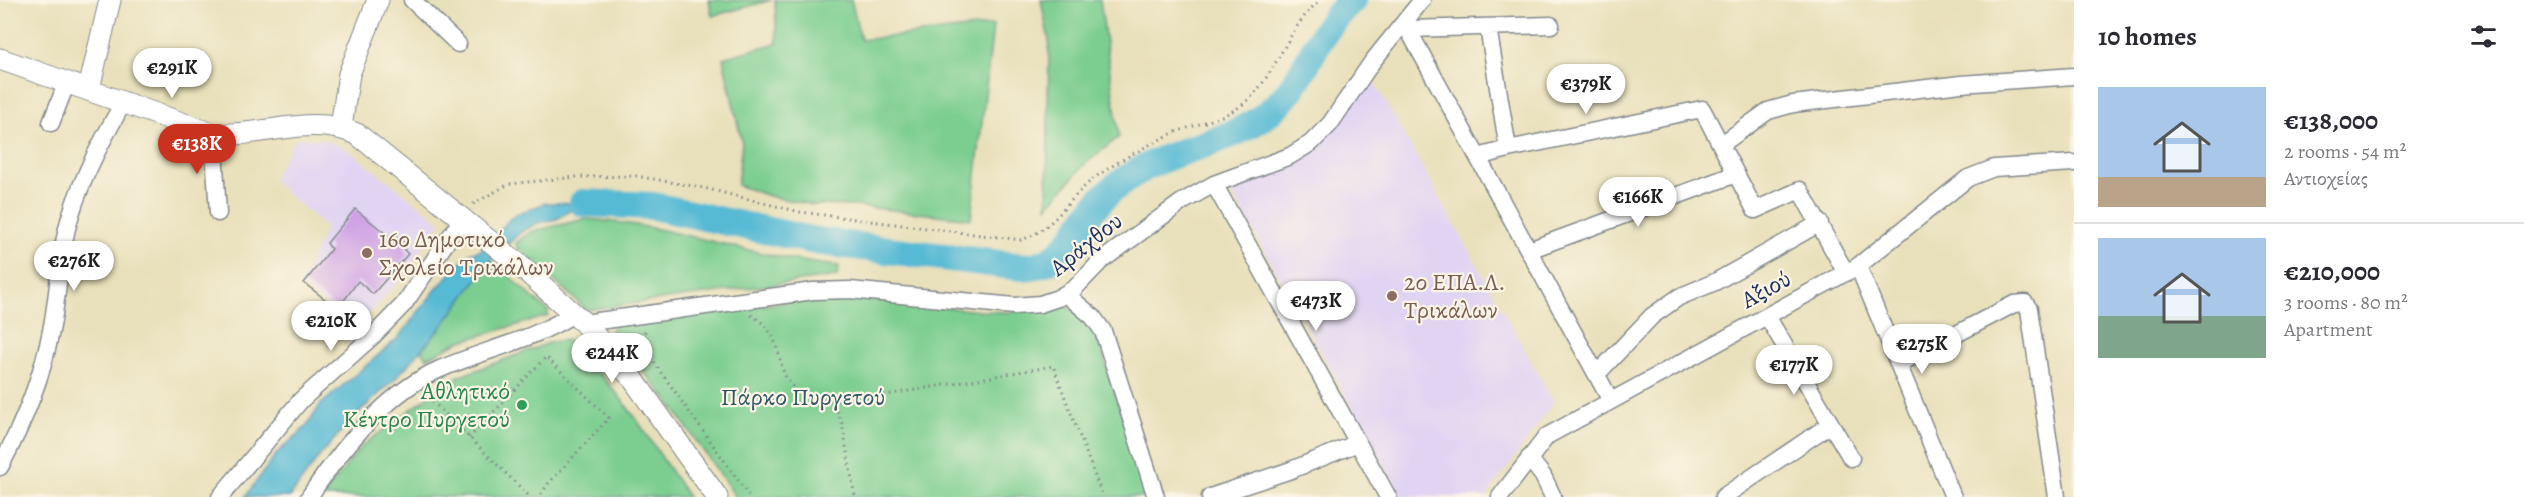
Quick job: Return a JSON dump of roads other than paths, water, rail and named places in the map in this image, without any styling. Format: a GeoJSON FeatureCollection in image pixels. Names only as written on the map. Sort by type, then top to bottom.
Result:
{"type":"FeatureCollection","features":[{"type":"Feature","properties":{"kind":"street"},"geometry":{"type":"LineString","coordinates":[[89,89],[110,0]]}},
{"type":"Feature","properties":{"kind":"street"},"geometry":{"type":"LineString","coordinates":[[341,127],[350,74],[378,0]]}},
{"type":"Feature","properties":{"kind":"street"},"geometry":{"type":"LineString","coordinates":[[412,0],[458,44]]}},
{"type":"Feature","properties":{"kind":"street","name":"Αράχθου"},"geometry":{"type":"LineString","coordinates":[[578,318],[813,291],[850,290],[1014,306],[1040,304],[1066,294],[1101,261],[1143,229],[1214,184],[1290,156],[1311,144],[1346,103],[1372,62],[1407,27],[1422,0]]}},
{"type":"Feature","properties":{"kind":"street"},"geometry":{"type":"LineString","coordinates":[[1551,25],[1407,27],[1611,401]]}},
{"type":"Feature","properties":{"kind":"street"},"geometry":{"type":"LineString","coordinates":[[1488,27],[1508,149]]}},
{"type":"Feature","properties":{"kind":"street"},"geometry":{"type":"LineString","coordinates":[[0,59],[213,134],[236,135],[289,126],[324,124],[341,127],[357,134],[516,263],[578,318],[633,379],[717,497]]}},
{"type":"Feature","properties":{"kind":"street"},"geometry":{"type":"LineString","coordinates":[[1722,144],[1768,111],[1793,104],[1961,84],[2074,76]]}},
{"type":"Feature","properties":{"kind":"street"},"geometry":{"type":"LineString","coordinates":[[51,123],[67,82]]}},
{"type":"Feature","properties":{"kind":"street"},"geometry":{"type":"LineString","coordinates":[[0,467],[34,392],[46,356],[62,247],[71,215],[98,149],[123,103]]}},
{"type":"Feature","properties":{"kind":"street"},"geometry":{"type":"LineString","coordinates":[[1478,157],[1702,109],[1755,210],[1800,190],[1852,269],[1899,364],[1953,497]]}},
{"type":"Feature","properties":{"kind":"street"},"geometry":{"type":"LineString","coordinates":[[213,134],[218,213]]}},
{"type":"Feature","properties":{"kind":"street","name":"Αξιού"},"geometry":{"type":"LineString","coordinates":[[1500,497],[1547,436],[1852,269],[1968,178],[1994,168],[2074,163]]}},
{"type":"Feature","properties":{"kind":"street"},"geometry":{"type":"LineString","coordinates":[[1529,250],[1736,174]]}},
{"type":"Feature","properties":{"kind":"street"},"geometry":{"type":"LineString","coordinates":[[1214,184],[1388,497]]}},
{"type":"Feature","properties":{"kind":"street"},"geometry":{"type":"LineString","coordinates":[[220,497],[301,400],[373,336],[404,304],[467,223]]}},
{"type":"Feature","properties":{"kind":"street"},"geometry":{"type":"LineString","coordinates":[[1597,374],[1652,316],[1679,297],[1714,282],[1820,223]]}},
{"type":"Feature","properties":{"kind":"street"},"geometry":{"type":"LineString","coordinates":[[1066,294],[1087,311],[1103,331],[1156,497]]}},
{"type":"Feature","properties":{"kind":"street"},"geometry":{"type":"LineString","coordinates":[[1899,364],[2014,304],[2025,303],[2029,309],[2056,497]]}},
{"type":"Feature","properties":{"kind":"street"},"geometry":{"type":"LineString","coordinates":[[1767,316],[1851,458]]}},
{"type":"Feature","properties":{"kind":"street"},"geometry":{"type":"LineString","coordinates":[[309,497],[354,438],[414,384],[436,371],[578,318]]}},
{"type":"Feature","properties":{"kind":"street"},"geometry":{"type":"LineString","coordinates":[[1723,497],[1831,424]]}},
{"type":"Feature","properties":{"kind":"street"},"geometry":{"type":"LineString","coordinates":[[1210,497],[1292,470],[1358,443]]}},
{"type":"Feature","properties":{"kind":"street"},"geometry":{"type":"LineString","coordinates":[[1528,458],[1543,476],[1553,497]]}},
{"type":"Feature","properties":{"kind":"water"},"geometry":{"type":"Polygon","coordinates":[[[546,203],[583,203],[557,219],[537,223],[521,232],[491,260],[444,324],[397,377],[351,420],[318,458],[290,497],[245,497],[277,453],[307,426],[320,405],[397,339],[438,287],[470,253],[481,250],[514,215],[546,203]]]}},
{"type":"Feature","properties":{"kind":"waterway"},"geometry":{"type":"LineString","coordinates":[[583,203],[653,206],[816,241],[1022,267],[1036,265],[1058,255],[1099,203],[1111,190],[1129,177],[1165,158],[1225,137],[1261,118],[1276,106],[1296,81],[1329,25],[1353,0]]}},
{"type":"Feature","properties":{"kind":"place","name":"16ο Δημοτικό Σχολείο Τρικάλων"},"geometry":{"type":"Point","coordinates":[367,253]}},
{"type":"Feature","properties":{"kind":"place","name":"2ο ΕΠΑ.Λ. Τρικάλων"},"geometry":{"type":"Point","coordinates":[1392,296]}},
{"type":"Feature","properties":{"kind":"place","name":"Αθλητικό Κέντρο Πυργετού"},"geometry":{"type":"Point","coordinates":[522,405]}},
{"type":"Feature","properties":{"kind":"park label","name":"Πάρκο Πυργετού"},"geometry":{"type":"Point","coordinates":[803,397]}}]}
